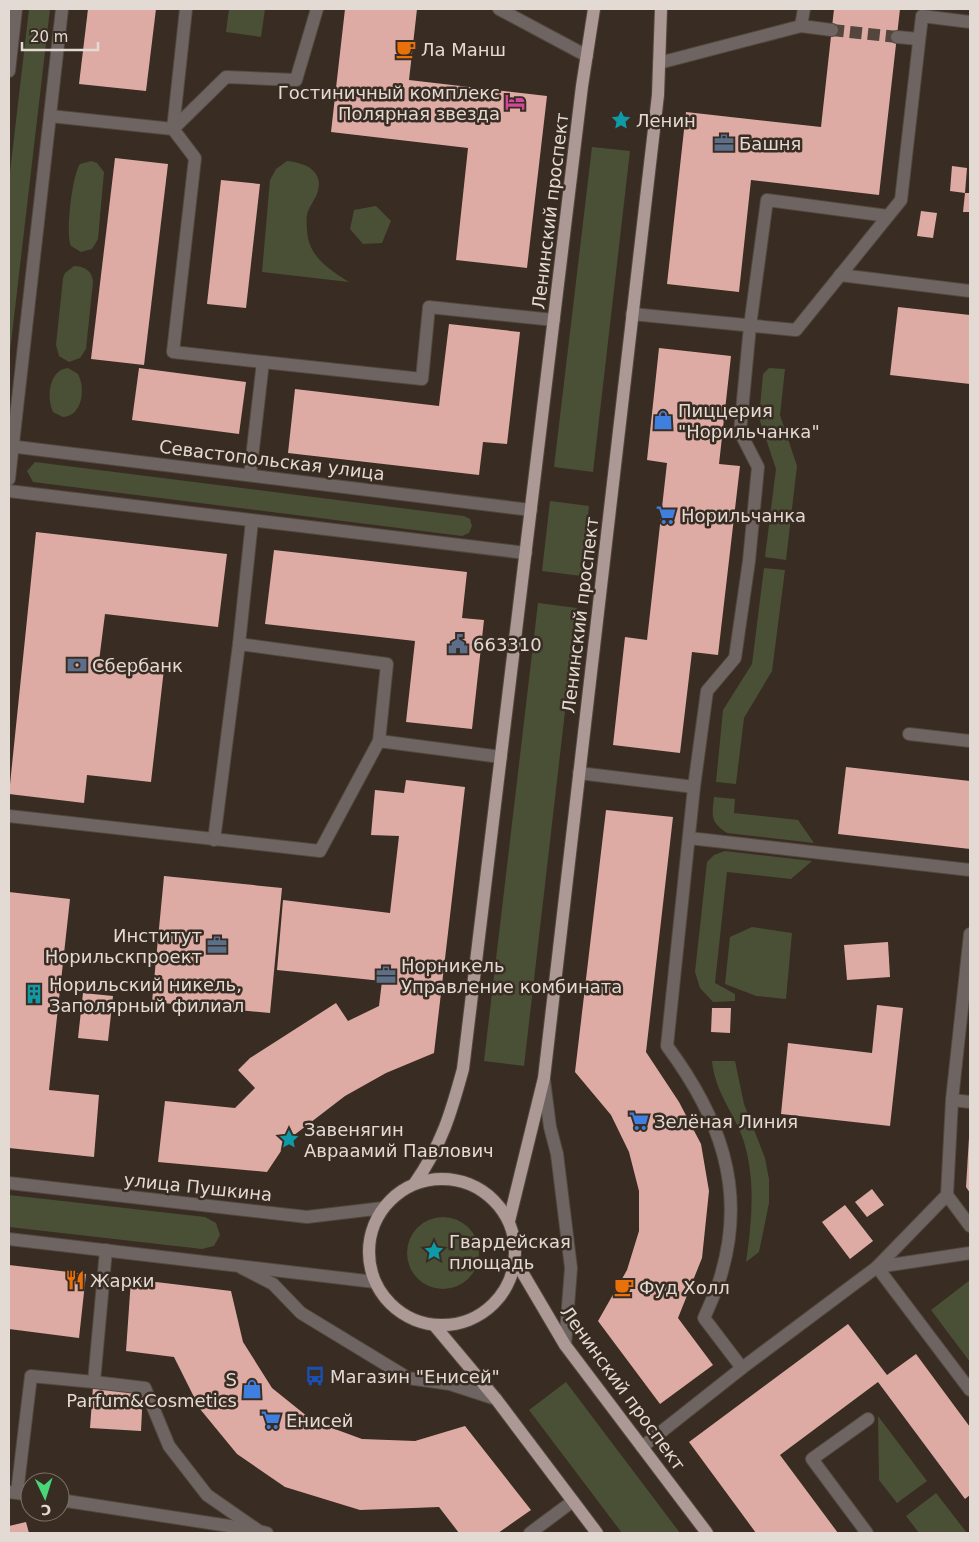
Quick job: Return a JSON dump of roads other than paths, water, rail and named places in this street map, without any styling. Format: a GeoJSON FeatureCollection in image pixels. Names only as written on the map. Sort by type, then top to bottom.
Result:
{"type":"FeatureCollection","features":[{"type":"Feature","properties":{"kind":"main road","name":"Ленинский проспект"},"geometry":{"type":"LineString","coordinates":[[415,1183],[432,1158],[447,1126],[463,1069],[554,320],[594,9]]}},
{"type":"Feature","properties":{"kind":"main road","name":"Ленинский проспект"},"geometry":{"type":"LineString","coordinates":[[509,1221],[544,1078],[658,95],[661,9]]}},
{"type":"Feature","properties":{"kind":"main road"},"geometry":{"type":"LineString","coordinates":[[443,1178],[470,1183],[493,1198],[509,1221],[515,1244],[515,1260],[506,1288],[487,1310],[462,1322],[434,1325],[416,1320],[400,1312],[386,1299],[375,1282],[369,1263],[369,1244],[373,1225],[383,1208],[397,1193],[415,1183],[443,1178]]}},
{"type":"Feature","properties":{"kind":"main road","name":"Ленинский проспект"},"geometry":{"type":"LineString","coordinates":[[515,1260],[565,1345],[707,1533]]}},
{"type":"Feature","properties":{"kind":"main road"},"geometry":{"type":"LineString","coordinates":[[434,1325],[496,1399],[598,1533]]}},
{"type":"Feature","properties":{"kind":"street"},"geometry":{"type":"LineString","coordinates":[[9,71],[16,9]]}},
{"type":"Feature","properties":{"kind":"street"},"geometry":{"type":"LineString","coordinates":[[9,479],[11,446],[62,9]]}},
{"type":"Feature","properties":{"kind":"street"},"geometry":{"type":"LineString","coordinates":[[186,9],[173,129],[194,158],[173,352],[422,379],[429,307],[554,320]]}},
{"type":"Feature","properties":{"kind":"street"},"geometry":{"type":"LineString","coordinates":[[173,129],[226,77],[296,80],[318,9]]}},
{"type":"Feature","properties":{"kind":"street"},"geometry":{"type":"LineString","coordinates":[[499,9],[587,56]]}},
{"type":"Feature","properties":{"kind":"street"},"geometry":{"type":"LineString","coordinates":[[801,26],[804,9]]}},
{"type":"Feature","properties":{"kind":"street"},"geometry":{"type":"LineString","coordinates":[[632,314],[796,330],[901,200],[922,16],[970,22]]}},
{"type":"Feature","properties":{"kind":"street"},"geometry":{"type":"LineString","coordinates":[[659,63],[801,26],[832,30]]}},
{"type":"Feature","properties":{"kind":"street"},"geometry":{"type":"LineString","coordinates":[[897,37],[919,39]]}},
{"type":"Feature","properties":{"kind":"street"},"geometry":{"type":"LineString","coordinates":[[50,116],[173,129]]}},
{"type":"Feature","properties":{"kind":"street"},"geometry":{"type":"LineString","coordinates":[[742,1368],[704,1318],[721,1275],[732,1219],[728,1166],[718,1136],[704,1106],[688,1075],[667,1046],[694,787],[707,691],[735,658],[749,561],[758,467],[740,432],[750,326],[767,200],[888,216]]}},
{"type":"Feature","properties":{"kind":"street"},"geometry":{"type":"LineString","coordinates":[[840,275],[970,291]]}},
{"type":"Feature","properties":{"kind":"street"},"geometry":{"type":"LineString","coordinates":[[250,475],[262,362]]}},
{"type":"Feature","properties":{"kind":"street","name":"Севастопольская улица"},"geometry":{"type":"LineString","coordinates":[[11,446],[531,510]]}},
{"type":"Feature","properties":{"kind":"street"},"geometry":{"type":"LineString","coordinates":[[9,491],[526,553]]}},
{"type":"Feature","properties":{"kind":"street"},"geometry":{"type":"LineString","coordinates":[[214,840],[239,644],[252,521]]}},
{"type":"Feature","properties":{"kind":"street"},"geometry":{"type":"LineString","coordinates":[[9,816],[320,852],[379,741],[387,664],[239,644]]}},
{"type":"Feature","properties":{"kind":"street"},"geometry":{"type":"LineString","coordinates":[[909,734],[970,741]]}},
{"type":"Feature","properties":{"kind":"street"},"geometry":{"type":"LineString","coordinates":[[379,741],[501,757]]}},
{"type":"Feature","properties":{"kind":"street"},"geometry":{"type":"LineString","coordinates":[[579,773],[694,787]]}},
{"type":"Feature","properties":{"kind":"street"},"geometry":{"type":"LineString","coordinates":[[689,838],[970,870]]}},
{"type":"Feature","properties":{"kind":"street"},"geometry":{"type":"LineString","coordinates":[[970,934],[952,1100],[947,1195],[970,1226]]}},
{"type":"Feature","properties":{"kind":"street"},"geometry":{"type":"LineString","coordinates":[[544,1078],[550,1128],[557,1154],[571,1268],[565,1345]]}},
{"type":"Feature","properties":{"kind":"street"},"geometry":{"type":"LineString","coordinates":[[952,1100],[970,1102]]}},
{"type":"Feature","properties":{"kind":"street","name":"улица Пушкина"},"geometry":{"type":"LineString","coordinates":[[9,1183],[307,1216],[383,1208]]}},
{"type":"Feature","properties":{"kind":"street"},"geometry":{"type":"LineString","coordinates":[[642,1447],[742,1368],[877,1267],[947,1195]]}},
{"type":"Feature","properties":{"kind":"street"},"geometry":{"type":"LineString","coordinates":[[9,1239],[235,1264],[375,1282]]}},
{"type":"Feature","properties":{"kind":"street"},"geometry":{"type":"LineString","coordinates":[[94,1382],[106,1250]]}},
{"type":"Feature","properties":{"kind":"street"},"geometry":{"type":"LineString","coordinates":[[877,1267],[970,1253]]}},
{"type":"Feature","properties":{"kind":"street"},"geometry":{"type":"LineString","coordinates":[[235,1264],[273,1284],[301,1314],[408,1378],[450,1384],[496,1399]]}},
{"type":"Feature","properties":{"kind":"street"},"geometry":{"type":"LineString","coordinates":[[877,1267],[970,1390]]}},
{"type":"Feature","properties":{"kind":"street"},"geometry":{"type":"LineString","coordinates":[[13,1493],[31,1376],[146,1388],[169,1446],[207,1495],[262,1532]]}},
{"type":"Feature","properties":{"kind":"street"},"geometry":{"type":"LineString","coordinates":[[867,1533],[812,1459],[868,1419]]}},
{"type":"Feature","properties":{"kind":"street"},"geometry":{"type":"LineString","coordinates":[[530,1533],[573,1501]]}},
{"type":"Feature","properties":{"kind":"street"},"geometry":{"type":"LineString","coordinates":[[70,1502],[262,1532]]}},
{"type":"Feature","properties":{"kind":"tunnel"},"geometry":{"type":"LineString","coordinates":[[832,30],[897,37]]}},
{"type":"Feature","properties":{"kind":"place","name":"Ла Манш"},"geometry":{"type":"Point","coordinates":[406,49]}},
{"type":"Feature","properties":{"kind":"place","name":"Гостиничный комплекс Полярная звезда"},"geometry":{"type":"Point","coordinates":[515,102]}},
{"type":"Feature","properties":{"kind":"place","name":"Ленин"},"geometry":{"type":"Point","coordinates":[621,120]}},
{"type":"Feature","properties":{"kind":"place","name":"Башня"},"geometry":{"type":"Point","coordinates":[724,143]}},
{"type":"Feature","properties":{"kind":"place","name":"Пиццерия \"Норильчанка\""},"geometry":{"type":"Point","coordinates":[663,420]}},
{"type":"Feature","properties":{"kind":"place","name":"Норильчанка"},"geometry":{"type":"Point","coordinates":[666,515]}},
{"type":"Feature","properties":{"kind":"place","name":"663310"},"geometry":{"type":"Point","coordinates":[458,644]}},
{"type":"Feature","properties":{"kind":"place","name":"Сбербанк"},"geometry":{"type":"Point","coordinates":[77,665]}},
{"type":"Feature","properties":{"kind":"place","name":"Институт Норильскпроект"},"geometry":{"type":"Point","coordinates":[217,945]}},
{"type":"Feature","properties":{"kind":"place","name":"Норникель Управление комбината"},"geometry":{"type":"Point","coordinates":[386,975]}},
{"type":"Feature","properties":{"kind":"place","name":"Норильский никель, Заполярный филиал"},"geometry":{"type":"Point","coordinates":[34,994]}},
{"type":"Feature","properties":{"kind":"place","name":"Зелёная Линия"},"geometry":{"type":"Point","coordinates":[639,1121]}},
{"type":"Feature","properties":{"kind":"place","name":"Завенягин Авраамий Павлович"},"geometry":{"type":"Point","coordinates":[289,1139]}},
{"type":"Feature","properties":{"kind":"place","name":"Гвардейская площадь"},"geometry":{"type":"Point","coordinates":[434,1251]}},
{"type":"Feature","properties":{"kind":"place","name":"Жарки"},"geometry":{"type":"Point","coordinates":[75,1280]}},
{"type":"Feature","properties":{"kind":"place","name":"Фуд Холл"},"geometry":{"type":"Point","coordinates":[624,1287]}},
{"type":"Feature","properties":{"kind":"place","name":"Магазин \"Енисей\""},"geometry":{"type":"Point","coordinates":[315,1376]}},
{"type":"Feature","properties":{"kind":"place","name":"S Parfum&Cosmetics"},"geometry":{"type":"Point","coordinates":[252,1389]}},
{"type":"Feature","properties":{"kind":"place","name":"Енисей"},"geometry":{"type":"Point","coordinates":[271,1420]}}]}
